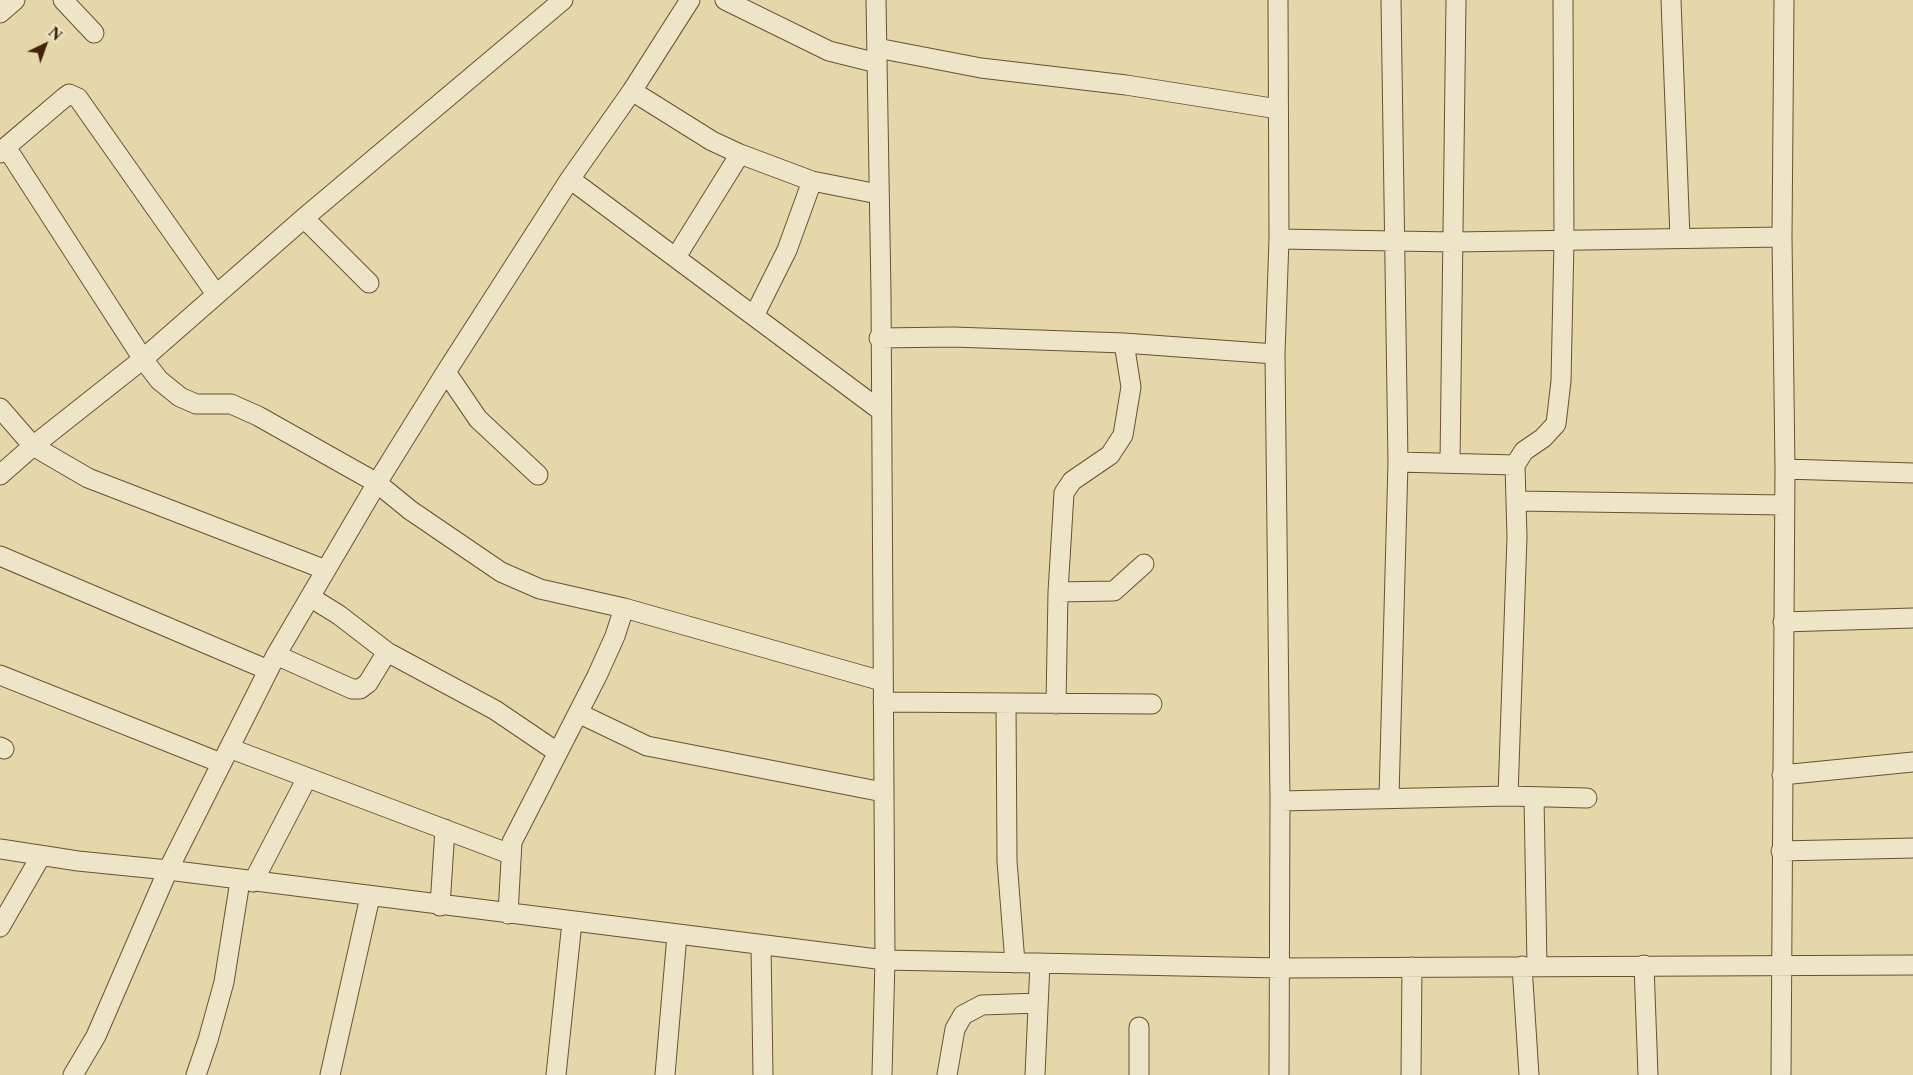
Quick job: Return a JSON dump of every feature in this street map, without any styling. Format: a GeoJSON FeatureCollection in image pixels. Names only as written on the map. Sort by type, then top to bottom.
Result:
{"type":"FeatureCollection","features":[{"type":"Feature","properties":{"kind":"street"},"geometry":{"type":"LineString","coordinates":[[0,13],[15,0]]}},
{"type":"Feature","properties":{"kind":"street"},"geometry":{"type":"LineString","coordinates":[[63,0],[94,33]]}},
{"type":"Feature","properties":{"kind":"street"},"geometry":{"type":"LineString","coordinates":[[0,475],[33,446],[143,359],[304,218],[563,0]]}},
{"type":"Feature","properties":{"kind":"street"},"geometry":{"type":"LineString","coordinates":[[73,1075],[96,1036],[168,870],[272,662],[377,483],[446,372],[570,179],[632,91],[690,0]]}},
{"type":"Feature","properties":{"kind":"street"},"geometry":{"type":"LineString","coordinates":[[725,0],[829,51],[1126,85],[1278,109]]}},
{"type":"Feature","properties":{"kind":"street"},"geometry":{"type":"LineString","coordinates":[[876,0],[885,960],[882,1075]]}},
{"type":"Feature","properties":{"kind":"street"},"geometry":{"type":"LineString","coordinates":[[1278,0],[1278,239],[1275,354],[1280,801],[1279,1075]]}},
{"type":"Feature","properties":{"kind":"street"},"geometry":{"type":"LineString","coordinates":[[1390,797],[1398,462],[1393,241],[1391,0]]}},
{"type":"Feature","properties":{"kind":"street"},"geometry":{"type":"LineString","coordinates":[[1450,462],[1456,0]]}},
{"type":"Feature","properties":{"kind":"street"},"geometry":{"type":"LineString","coordinates":[[1508,796],[1517,501],[1515,465],[1524,451],[1554,428],[1558,417],[1564,241],[1563,0]]}},
{"type":"Feature","properties":{"kind":"street"},"geometry":{"type":"LineString","coordinates":[[1672,0],[1680,238]]}},
{"type":"Feature","properties":{"kind":"street"},"geometry":{"type":"LineString","coordinates":[[1781,1075],[1780,964],[1784,505],[1786,469],[1782,237],[1784,0]]}},
{"type":"Feature","properties":{"kind":"street"},"geometry":{"type":"LineString","coordinates":[[632,91],[712,142],[740,154],[812,181],[878,194]]}},
{"type":"Feature","properties":{"kind":"street"},"geometry":{"type":"LineString","coordinates":[[216,294],[78,98],[69,94],[3,150],[143,359],[159,380],[180,397],[196,404],[231,404],[249,412],[377,483],[410,510],[501,572],[540,589],[624,608],[882,681]]}},
{"type":"Feature","properties":{"kind":"street"},"geometry":{"type":"LineString","coordinates":[[676,257],[740,154]]}},
{"type":"Feature","properties":{"kind":"street"},"geometry":{"type":"LineString","coordinates":[[570,179],[880,410]]}},
{"type":"Feature","properties":{"kind":"street"},"geometry":{"type":"LineString","coordinates":[[754,316],[787,250],[812,181]]}},
{"type":"Feature","properties":{"kind":"street"},"geometry":{"type":"LineString","coordinates":[[304,218],[369,283]]}},
{"type":"Feature","properties":{"kind":"street"},"geometry":{"type":"LineString","coordinates":[[1278,239],[1454,242],[1782,237]]}},
{"type":"Feature","properties":{"kind":"street"},"geometry":{"type":"LineString","coordinates":[[880,338],[953,337],[1124,343],[1275,354]]}},
{"type":"Feature","properties":{"kind":"street"},"geometry":{"type":"LineString","coordinates":[[1056,704],[1058,592],[1064,493],[1067,486],[1110,455],[1123,435],[1130,387],[1124,343]]}},
{"type":"Feature","properties":{"kind":"street"},"geometry":{"type":"LineString","coordinates":[[446,372],[478,419],[538,475]]}},
{"type":"Feature","properties":{"kind":"street"},"geometry":{"type":"LineString","coordinates":[[0,408],[33,446],[88,478],[326,570]]}},
{"type":"Feature","properties":{"kind":"street"},"geometry":{"type":"LineString","coordinates":[[1398,462],[1515,465]]}},
{"type":"Feature","properties":{"kind":"street"},"geometry":{"type":"LineString","coordinates":[[1786,469],[1913,473]]}},
{"type":"Feature","properties":{"kind":"street"},"geometry":{"type":"LineString","coordinates":[[1517,501],[1784,505]]}},
{"type":"Feature","properties":{"kind":"street"},"geometry":{"type":"LineString","coordinates":[[0,556],[272,662],[352,688],[360,689],[368,683],[387,652]]}},
{"type":"Feature","properties":{"kind":"street"},"geometry":{"type":"LineString","coordinates":[[1058,592],[1114,591],[1144,564]]}},
{"type":"Feature","properties":{"kind":"street"},"geometry":{"type":"LineString","coordinates":[[310,597],[339,615],[387,652],[495,710],[557,752]]}},
{"type":"Feature","properties":{"kind":"street"},"geometry":{"type":"LineString","coordinates":[[508,914],[512,842],[578,714],[615,636],[624,608]]}},
{"type":"Feature","properties":{"kind":"street"},"geometry":{"type":"LineString","coordinates":[[1783,622],[1913,618]]}},
{"type":"Feature","properties":{"kind":"street"},"geometry":{"type":"LineString","coordinates":[[0,676],[225,756],[307,778],[510,854]]}},
{"type":"Feature","properties":{"kind":"street"},"geometry":{"type":"LineString","coordinates":[[883,702],[1152,704]]}},
{"type":"Feature","properties":{"kind":"street"},"geometry":{"type":"LineString","coordinates":[[1006,703],[1007,861],[1015,963]]}},
{"type":"Feature","properties":{"kind":"street"},"geometry":{"type":"LineString","coordinates":[[578,714],[647,746],[883,792]]}},
{"type":"Feature","properties":{"kind":"street"},"geometry":{"type":"LineString","coordinates":[[1782,776],[1913,762]]}},
{"type":"Feature","properties":{"kind":"street"},"geometry":{"type":"LineString","coordinates":[[196,1075],[224,982],[246,881],[307,778]]}},
{"type":"Feature","properties":{"kind":"street"},"geometry":{"type":"LineString","coordinates":[[1280,801],[1390,797],[1508,796],[1587,798]]}},
{"type":"Feature","properties":{"kind":"street"},"geometry":{"type":"LineString","coordinates":[[1529,1075],[1529,966],[1534,797]]}},
{"type":"Feature","properties":{"kind":"street"},"geometry":{"type":"LineString","coordinates":[[440,906],[445,830]]}},
{"type":"Feature","properties":{"kind":"street"},"geometry":{"type":"LineString","coordinates":[[1781,851],[1913,848]]}},
{"type":"Feature","properties":{"kind":"street"},"geometry":{"type":"LineString","coordinates":[[0,849],[41,856],[168,870],[440,906],[885,960],[1280,968],[1780,964],[1913,965]]}},
{"type":"Feature","properties":{"kind":"street"},"geometry":{"type":"LineString","coordinates":[[0,927],[41,856]]}},
{"type":"Feature","properties":{"kind":"street"},"geometry":{"type":"LineString","coordinates":[[330,1075],[370,897]]}},
{"type":"Feature","properties":{"kind":"street"},"geometry":{"type":"LineString","coordinates":[[556,1075],[572,922]]}},
{"type":"Feature","properties":{"kind":"street"},"geometry":{"type":"LineString","coordinates":[[665,1075],[677,935]]}},
{"type":"Feature","properties":{"kind":"street"},"geometry":{"type":"LineString","coordinates":[[761,945],[763,1075]]}},
{"type":"Feature","properties":{"kind":"street"},"geometry":{"type":"LineString","coordinates":[[1035,1075],[1040,963]]}},
{"type":"Feature","properties":{"kind":"street"},"geometry":{"type":"LineString","coordinates":[[1644,965],[1648,1075]]}},
{"type":"Feature","properties":{"kind":"street"},"geometry":{"type":"LineString","coordinates":[[1411,1075],[1412,967]]}},
{"type":"Feature","properties":{"kind":"street"},"geometry":{"type":"LineString","coordinates":[[947,1075],[955,1029],[963,1015],[982,1005],[1038,1003]]}},
{"type":"Feature","properties":{"kind":"street"},"geometry":{"type":"LineString","coordinates":[[1138,1075],[1139,1027]]}}]}
